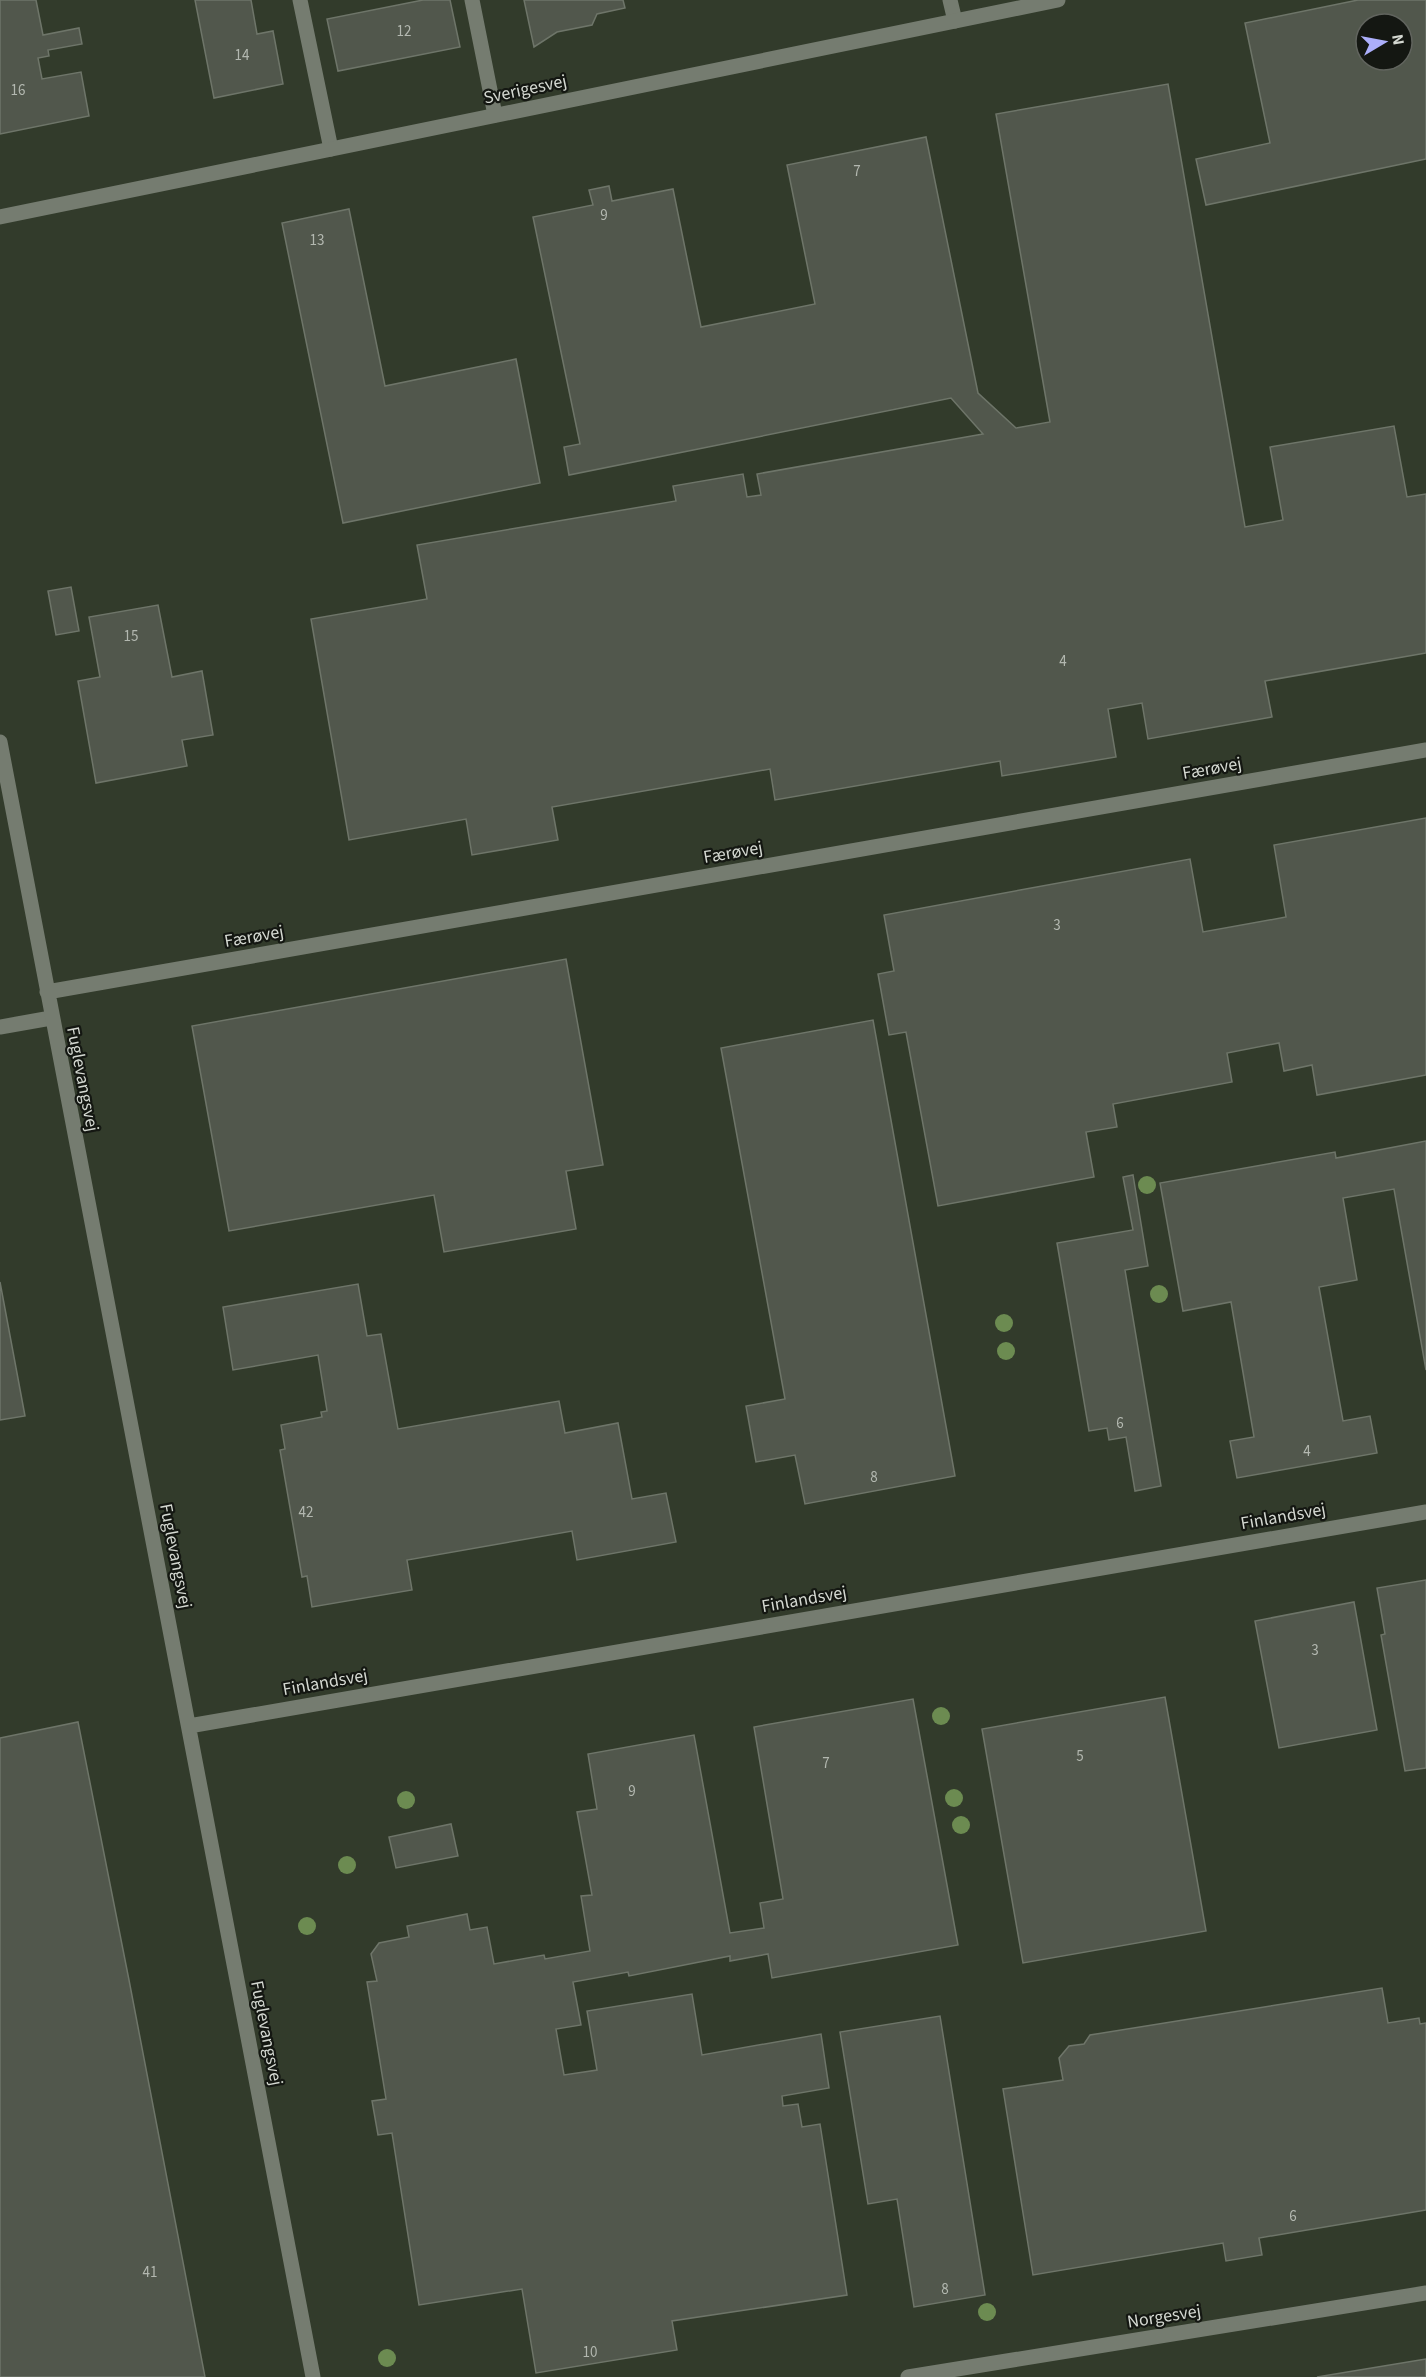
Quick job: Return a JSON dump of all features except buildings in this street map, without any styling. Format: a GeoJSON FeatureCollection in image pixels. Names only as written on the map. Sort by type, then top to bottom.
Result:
{"type":"FeatureCollection","features":[{"type":"Feature","properties":{"kind":"street"},"geometry":{"type":"LineString","coordinates":[[300,0],[331,149]]}},
{"type":"Feature","properties":{"kind":"street"},"geometry":{"type":"LineString","coordinates":[[472,0],[495,115]]}},
{"type":"Feature","properties":{"kind":"street"},"geometry":{"type":"LineString","coordinates":[[950,0],[955,21]]}},
{"type":"Feature","properties":{"kind":"street","name":"Sverigesvej"},"geometry":{"type":"LineString","coordinates":[[0,217],[1058,0]]}},
{"type":"Feature","properties":{"kind":"street","name":"Fuglevangsvej"},"geometry":{"type":"LineString","coordinates":[[0,744],[313,2377]]}},
{"type":"Feature","properties":{"kind":"street","name":"Færøvej"},"geometry":{"type":"LineString","coordinates":[[47,992],[1426,750]]}},
{"type":"Feature","properties":{"kind":"street"},"geometry":{"type":"LineString","coordinates":[[0,1027],[51,1018]]}},
{"type":"Feature","properties":{"kind":"street","name":"Finlandsvej"},"geometry":{"type":"LineString","coordinates":[[189,1726],[1426,1512]]}},
{"type":"Feature","properties":{"kind":"street","name":"Norgesvej"},"geometry":{"type":"LineString","coordinates":[[908,2377],[1426,2293]]}},
{"type":"Feature","properties":{"kind":"shaded area"},"geometry":{"type":"Polygon","coordinates":[[[0,0],[1426,0],[1426,2377],[0,2377],[0,0]]]}}]}
